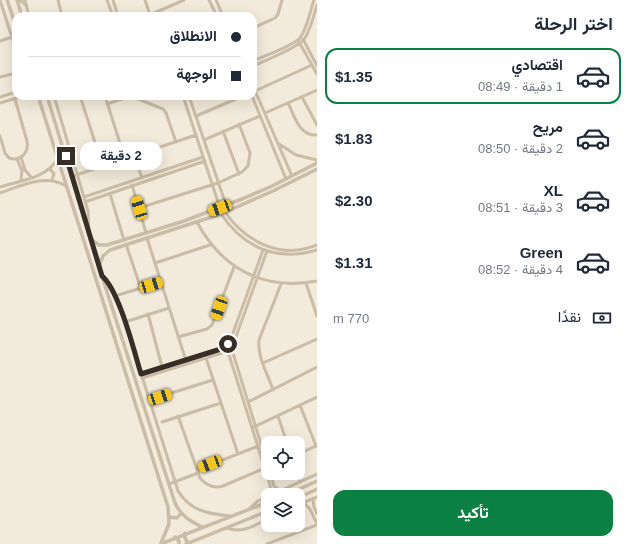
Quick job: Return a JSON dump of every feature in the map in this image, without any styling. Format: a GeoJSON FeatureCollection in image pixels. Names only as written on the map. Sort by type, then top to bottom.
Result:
{"type":"FeatureCollection","features":[{"type":"Feature","properties":{"kind":"street"},"geometry":{"type":"LineString","coordinates":[[0,0],[12,35]]}},
{"type":"Feature","properties":{"kind":"street"},"geometry":{"type":"LineString","coordinates":[[7,0],[12,14]]}},
{"type":"Feature","properties":{"kind":"street"},"geometry":{"type":"LineString","coordinates":[[17,0],[21,12]]}},
{"type":"Feature","properties":{"kind":"street"},"geometry":{"type":"LineString","coordinates":[[20,0],[26,5]]}},
{"type":"Feature","properties":{"kind":"street"},"geometry":{"type":"LineString","coordinates":[[25,0],[28,12]]}},
{"type":"Feature","properties":{"kind":"street"},"geometry":{"type":"LineString","coordinates":[[58,0],[61,12]]}},
{"type":"Feature","properties":{"kind":"street"},"geometry":{"type":"LineString","coordinates":[[107,0],[112,12]]}},
{"type":"Feature","properties":{"kind":"street"},"geometry":{"type":"LineString","coordinates":[[113,0],[117,12]]}},
{"type":"Feature","properties":{"kind":"street"},"geometry":{"type":"LineString","coordinates":[[145,0],[148,12]]}},
{"type":"Feature","properties":{"kind":"street"},"geometry":{"type":"LineString","coordinates":[[157,12],[178,1],[184,0]]}},
{"type":"Feature","properties":{"kind":"street"},"geometry":{"type":"LineString","coordinates":[[209,0],[214,12]]}},
{"type":"Feature","properties":{"kind":"street"},"geometry":{"type":"LineString","coordinates":[[216,0],[220,12]]}},
{"type":"Feature","properties":{"kind":"street"},"geometry":{"type":"LineString","coordinates":[[257,26],[275,18],[278,14],[282,0]]}},
{"type":"Feature","properties":{"kind":"street"},"geometry":{"type":"LineString","coordinates":[[314,0],[299,42],[317,74]]}},
{"type":"Feature","properties":{"kind":"street"},"geometry":{"type":"LineString","coordinates":[[257,64],[303,40],[307,34],[317,5]]}},
{"type":"Feature","properties":{"kind":"street"},"geometry":{"type":"LineString","coordinates":[[301,36],[317,66]]}},
{"type":"Feature","properties":{"kind":"street"},"geometry":{"type":"LineString","coordinates":[[0,41],[12,38]]}},
{"type":"Feature","properties":{"kind":"street"},"geometry":{"type":"LineString","coordinates":[[257,59],[299,42]]}},
{"type":"Feature","properties":{"kind":"street"},"geometry":{"type":"LineString","coordinates":[[257,90],[312,66]]}},
{"type":"Feature","properties":{"kind":"street"},"geometry":{"type":"LineString","coordinates":[[0,77],[12,74]]}},
{"type":"Feature","properties":{"kind":"street"},"geometry":{"type":"LineString","coordinates":[[265,113],[317,90]]}},
{"type":"Feature","properties":{"kind":"street"},"geometry":{"type":"LineString","coordinates":[[0,97],[12,93]]}},
{"type":"Feature","properties":{"kind":"street"},"geometry":{"type":"LineString","coordinates":[[257,95],[292,176]]}},
{"type":"Feature","properties":{"kind":"street"},"geometry":{"type":"LineString","coordinates":[[302,97],[317,125]]}},
{"type":"Feature","properties":{"kind":"street"},"geometry":{"type":"LineString","coordinates":[[0,103],[12,100]]}},
{"type":"Feature","properties":{"kind":"street"},"geometry":{"type":"LineString","coordinates":[[0,136],[7,156],[12,159],[17,159],[25,153],[28,144],[15,100]]}},
{"type":"Feature","properties":{"kind":"street"},"geometry":{"type":"LineString","coordinates":[[39,100],[168,507],[169,517],[167,530],[161,544]]}},
{"type":"Feature","properties":{"kind":"street"},"geometry":{"type":"LineString","coordinates":[[48,100],[99,267],[176,506],[189,520],[202,527]]}},
{"type":"Feature","properties":{"kind":"street"},"geometry":{"type":"LineString","coordinates":[[55,100],[84,197],[89,219],[89,230]]}},
{"type":"Feature","properties":{"kind":"street"},"geometry":{"type":"LineString","coordinates":[[81,100],[103,167]]}},
{"type":"Feature","properties":{"kind":"street"},"geometry":{"type":"LineString","coordinates":[[106,100],[125,159]]}},
{"type":"Feature","properties":{"kind":"street"},"geometry":{"type":"LineString","coordinates":[[107,104],[119,100]]}},
{"type":"Feature","properties":{"kind":"street"},"geometry":{"type":"LineString","coordinates":[[140,100],[162,109],[166,113],[176,142]]}},
{"type":"Feature","properties":{"kind":"street"},"geometry":{"type":"LineString","coordinates":[[184,100],[220,208]]}},
{"type":"Feature","properties":{"kind":"street"},"geometry":{"type":"LineString","coordinates":[[190,100],[226,205]]}},
{"type":"Feature","properties":{"kind":"street"},"geometry":{"type":"LineString","coordinates":[[196,116],[234,100]]}},
{"type":"Feature","properties":{"kind":"street"},"geometry":{"type":"LineString","coordinates":[[254,100],[286,179]]}},
{"type":"Feature","properties":{"kind":"street"},"geometry":{"type":"LineString","coordinates":[[288,103],[303,132],[317,135]]}},
{"type":"Feature","properties":{"kind":"street"},"geometry":{"type":"LineString","coordinates":[[204,140],[260,116]]}},
{"type":"Feature","properties":{"kind":"street"},"geometry":{"type":"LineString","coordinates":[[139,208],[218,183],[239,174],[248,166],[250,153],[239,124]]}},
{"type":"Feature","properties":{"kind":"street"},"geometry":{"type":"LineString","coordinates":[[223,131],[239,174]]}},
{"type":"Feature","properties":{"kind":"street"},"geometry":{"type":"LineString","coordinates":[[72,176],[196,135]]}},
{"type":"Feature","properties":{"kind":"street"},"geometry":{"type":"LineString","coordinates":[[278,142],[284,148],[296,155],[317,161]]}},
{"type":"Feature","properties":{"kind":"street"},"geometry":{"type":"LineString","coordinates":[[0,187],[50,169],[58,158],[66,156]]}},
{"type":"Feature","properties":{"kind":"street"},"geometry":{"type":"LineString","coordinates":[[134,156],[142,178]]}},
{"type":"Feature","properties":{"kind":"street"},"geometry":{"type":"LineString","coordinates":[[21,157],[25,170],[31,177]]}},
{"type":"Feature","properties":{"kind":"street"},"geometry":{"type":"LineString","coordinates":[[84,197],[203,157]]}},
{"type":"Feature","properties":{"kind":"street"},"geometry":{"type":"LineString","coordinates":[[17,159],[22,171],[21,180]]}},
{"type":"Feature","properties":{"kind":"street"},"geometry":{"type":"LineString","coordinates":[[85,202],[205,161]]}},
{"type":"Feature","properties":{"kind":"street"},"geometry":{"type":"LineString","coordinates":[[91,238],[99,245],[107,245],[204,214],[261,191],[292,176],[317,161]]}},
{"type":"Feature","properties":{"kind":"street"},"geometry":{"type":"LineString","coordinates":[[50,169],[54,174],[52,180]]}},
{"type":"Feature","properties":{"kind":"street"},"geometry":{"type":"LineString","coordinates":[[283,172],[289,169]]}},
{"type":"Feature","properties":{"kind":"street"},"geometry":{"type":"LineString","coordinates":[[99,267],[102,256],[110,250],[223,213],[317,170]]}},
{"type":"Feature","properties":{"kind":"street"},"geometry":{"type":"LineString","coordinates":[[0,192],[38,181],[52,180],[66,186]]}},
{"type":"Feature","properties":{"kind":"street"},"geometry":{"type":"LineString","coordinates":[[131,181],[146,232]]}},
{"type":"Feature","properties":{"kind":"street"},"geometry":{"type":"LineString","coordinates":[[110,194],[124,240]]}},
{"type":"Feature","properties":{"kind":"street"},"geometry":{"type":"LineString","coordinates":[[223,213],[240,231],[264,245],[277,249],[291,250],[317,245]]}},
{"type":"Feature","properties":{"kind":"street"},"geometry":{"type":"LineString","coordinates":[[223,213],[233,230],[242,238],[263,250],[288,254],[299,254],[317,250]]}},
{"type":"Feature","properties":{"kind":"street"},"geometry":{"type":"LineString","coordinates":[[204,214],[206,219]]}},
{"type":"Feature","properties":{"kind":"street"},"geometry":{"type":"LineString","coordinates":[[197,216],[198,222],[210,245],[234,267],[255,277],[282,284],[317,281]]}},
{"type":"Feature","properties":{"kind":"street"},"geometry":{"type":"LineString","coordinates":[[147,238],[186,362]]}},
{"type":"Feature","properties":{"kind":"street"},"geometry":{"type":"LineString","coordinates":[[126,244],[141,288]]}},
{"type":"Feature","properties":{"kind":"street"},"geometry":{"type":"LineString","coordinates":[[107,245],[107,249],[110,250]]}},
{"type":"Feature","properties":{"kind":"street"},"geometry":{"type":"LineString","coordinates":[[155,263],[210,245]]}},
{"type":"Feature","properties":{"kind":"street"},"geometry":{"type":"LineString","coordinates":[[261,451],[231,354],[234,349],[231,345],[263,250]]}},
{"type":"Feature","properties":{"kind":"street"},"geometry":{"type":"LineString","coordinates":[[255,277],[267,251]]}},
{"type":"Feature","properties":{"kind":"street"},"geometry":{"type":"LineString","coordinates":[[178,337],[207,329],[212,325],[234,267]]}},
{"type":"Feature","properties":{"kind":"street"},"geometry":{"type":"LineString","coordinates":[[102,276],[111,285],[125,322],[175,482],[183,498],[192,506],[205,512],[230,516]]}},
{"type":"Feature","properties":{"kind":"street"},"geometry":{"type":"LineString","coordinates":[[115,296],[161,282]]}},
{"type":"Feature","properties":{"kind":"street"},"geometry":{"type":"LineString","coordinates":[[306,283],[317,316]]}},
{"type":"Feature","properties":{"kind":"street"},"geometry":{"type":"LineString","coordinates":[[273,390],[259,351],[259,340],[282,284]]}},
{"type":"Feature","properties":{"kind":"street"},"geometry":{"type":"LineString","coordinates":[[125,322],[169,308]]}},
{"type":"Feature","properties":{"kind":"street"},"geometry":{"type":"LineString","coordinates":[[148,314],[162,367]]}},
{"type":"Feature","properties":{"kind":"street"},"geometry":{"type":"LineString","coordinates":[[263,363],[317,339]]}},
{"type":"Feature","properties":{"kind":"street"},"geometry":{"type":"LineString","coordinates":[[142,376],[162,367],[206,358],[224,350],[226,345],[231,345]]}},
{"type":"Feature","properties":{"kind":"street"},"geometry":{"type":"LineString","coordinates":[[142,376],[224,350],[231,354],[248,402],[261,454]]}},
{"type":"Feature","properties":{"kind":"street"},"geometry":{"type":"LineString","coordinates":[[206,358],[238,454]]}},
{"type":"Feature","properties":{"kind":"street"},"geometry":{"type":"LineString","coordinates":[[123,364],[130,362]]}},
{"type":"Feature","properties":{"kind":"street"},"geometry":{"type":"LineString","coordinates":[[248,402],[317,367]]}},
{"type":"Feature","properties":{"kind":"street"},"geometry":{"type":"LineString","coordinates":[[149,400],[213,380]]}},
{"type":"Feature","properties":{"kind":"street"},"geometry":{"type":"LineString","coordinates":[[254,427],[317,397]]}},
{"type":"Feature","properties":{"kind":"street"},"geometry":{"type":"LineString","coordinates":[[162,422],[221,403]]}},
{"type":"Feature","properties":{"kind":"street"},"geometry":{"type":"LineString","coordinates":[[300,405],[316,446],[305,451]]}},
{"type":"Feature","properties":{"kind":"street"},"geometry":{"type":"LineString","coordinates":[[178,416],[200,478],[210,487],[218,488],[261,470]]}},
{"type":"Feature","properties":{"kind":"street"},"geometry":{"type":"LineString","coordinates":[[278,416],[285,436]]}},
{"type":"Feature","properties":{"kind":"street"},"geometry":{"type":"LineString","coordinates":[[169,484],[258,446]]}},
{"type":"Feature","properties":{"kind":"street"},"geometry":{"type":"LineString","coordinates":[[287,488],[317,474]]}},
{"type":"Feature","properties":{"kind":"street"},"geometry":{"type":"LineString","coordinates":[[302,488],[317,481]]}},
{"type":"Feature","properties":{"kind":"street"},"geometry":{"type":"LineString","coordinates":[[305,495],[317,489]]}},
{"type":"Feature","properties":{"kind":"street"},"geometry":{"type":"LineString","coordinates":[[305,502],[317,496]]}},
{"type":"Feature","properties":{"kind":"street"},"geometry":{"type":"LineString","coordinates":[[313,498],[314,507],[317,514]]}},
{"type":"Feature","properties":{"kind":"street"},"geometry":{"type":"LineString","coordinates":[[250,508],[261,500]]}},
{"type":"Feature","properties":{"kind":"street"},"geometry":{"type":"LineString","coordinates":[[161,544],[261,504]]}},
{"type":"Feature","properties":{"kind":"street"},"geometry":{"type":"LineString","coordinates":[[267,544],[317,524],[316,518],[305,504]]}},
{"type":"Feature","properties":{"kind":"street"},"geometry":{"type":"LineString","coordinates":[[310,509],[314,507]]}},
{"type":"Feature","properties":{"kind":"street"},"geometry":{"type":"LineString","coordinates":[[169,517],[177,518],[181,513]]}},
{"type":"Feature","properties":{"kind":"street"},"geometry":{"type":"LineString","coordinates":[[185,534],[187,544],[261,514]]}},
{"type":"Feature","properties":{"kind":"street"},"geometry":{"type":"LineString","coordinates":[[227,528],[242,530],[261,522]]}},
{"type":"Feature","properties":{"kind":"street"},"geometry":{"type":"LineString","coordinates":[[176,538],[180,544]]}},
{"type":"Feature","properties":{"kind":"street"},"geometry":{"type":"LineString","coordinates":[[196,544],[199,539]]}},
{"type":"Feature","properties":{"kind":"route"},"geometry":{"type":"LineString","coordinates":[[66,156],[102,276],[109,282],[112,288],[125,322],[141,374],[224,348],[228,344]]}}]}
